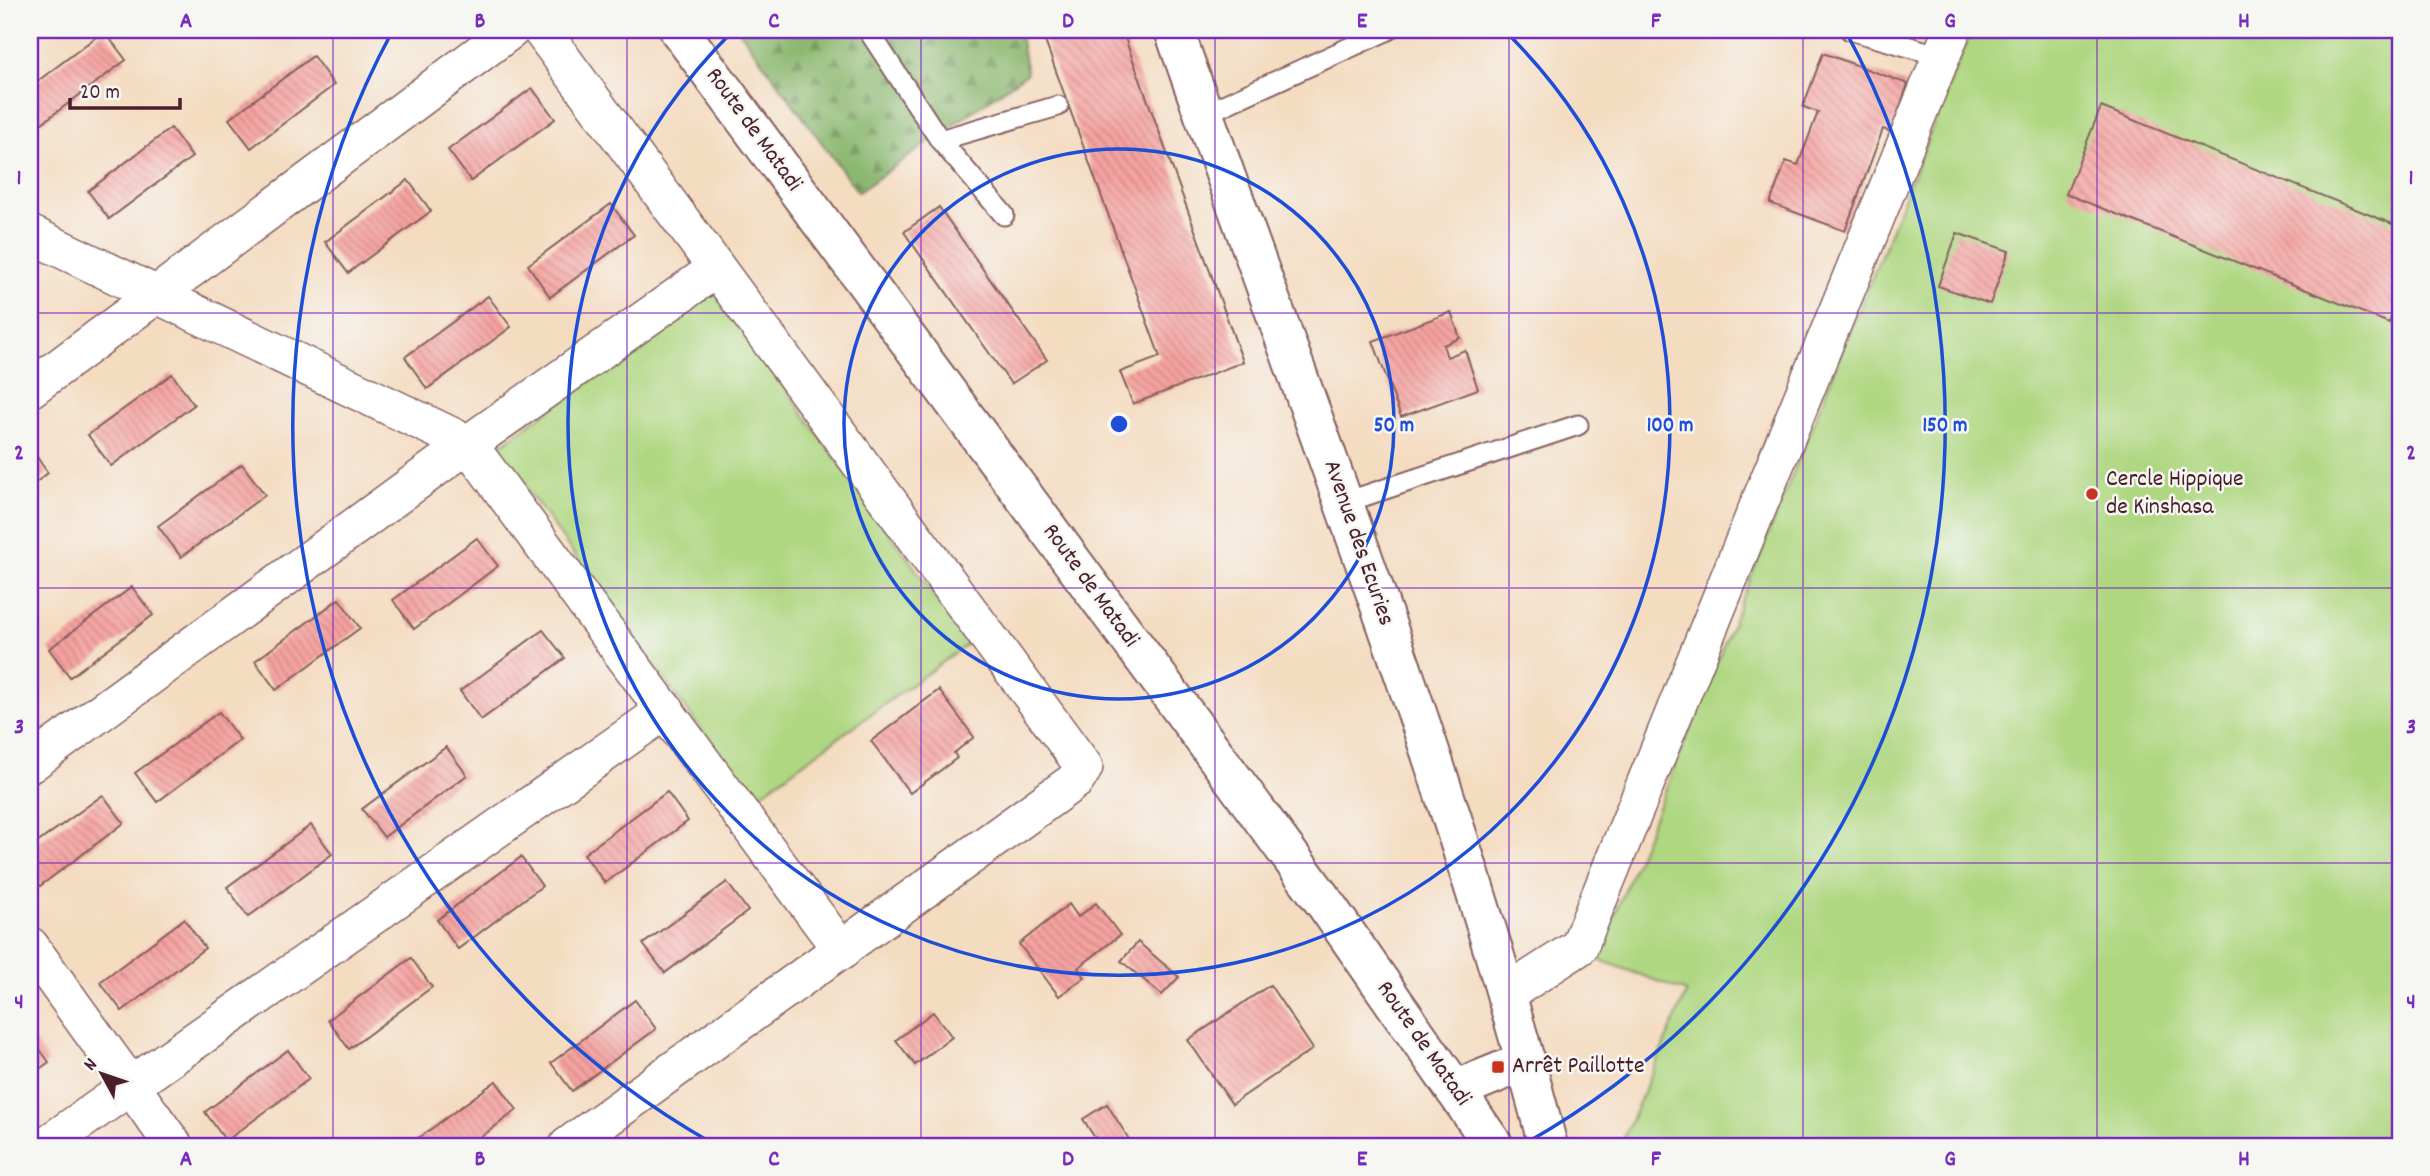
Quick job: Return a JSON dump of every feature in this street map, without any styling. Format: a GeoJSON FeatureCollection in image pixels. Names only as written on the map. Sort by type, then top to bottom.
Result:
{"type":"FeatureCollection","features":[{"type":"Feature","properties":{"kind":"main road","name":"Route de Matadi"},"geometry":{"type":"LineString","coordinates":[[678,30],[1327,906],[1494,1146]]}},
{"type":"Feature","properties":{"kind":"main road","name":"Avenue des Ecuries"},"geometry":{"type":"LineString","coordinates":[[1174,30],[1240,222],[1346,502],[1508,993],[1548,1146]]}},
{"type":"Feature","properties":{"kind":"main road"},"geometry":{"type":"LineString","coordinates":[[1455,1090],[1526,1061]]}},
{"type":"Feature","properties":{"kind":"street"},"geometry":{"type":"LineString","coordinates":[[30,389],[511,30]]}},
{"type":"Feature","properties":{"kind":"street"},"geometry":{"type":"LineString","coordinates":[[541,30],[1084,767],[1076,780],[568,1146]]}},
{"type":"Feature","properties":{"kind":"street"},"geometry":{"type":"LineString","coordinates":[[1508,993],[1579,947],[1947,43]]}},
{"type":"Feature","properties":{"kind":"street"},"geometry":{"type":"LineString","coordinates":[[30,233],[468,444],[842,951]]}},
{"type":"Feature","properties":{"kind":"street"},"geometry":{"type":"LineString","coordinates":[[30,764],[468,444],[716,269]]}},
{"type":"Feature","properties":{"kind":"street"},"geometry":{"type":"LineString","coordinates":[[45,1146],[128,1085],[666,710]]}},
{"type":"Feature","properties":{"kind":"street"},"geometry":{"type":"LineString","coordinates":[[30,946],[174,1146]]}},
{"type":"Feature","properties":{"kind":"lane"},"geometry":{"type":"LineString","coordinates":[[868,30],[940,140],[1004,215]]}},
{"type":"Feature","properties":{"kind":"lane"},"geometry":{"type":"LineString","coordinates":[[1203,114],[1388,30]]}},
{"type":"Feature","properties":{"kind":"lane"},"geometry":{"type":"LineString","coordinates":[[1850,30],[1947,43]]}},
{"type":"Feature","properties":{"kind":"lane"},"geometry":{"type":"LineString","coordinates":[[940,140],[1058,106]]}},
{"type":"Feature","properties":{"kind":"lane"},"geometry":{"type":"LineString","coordinates":[[1346,502],[1578,425]]}},
{"type":"Feature","properties":{"kind":"green space"},"geometry":{"type":"Polygon","coordinates":[[[739,30],[1019,30],[1027,73],[858,192],[739,30]]]}},
{"type":"Feature","properties":{"kind":"green space","name":"Cercle Hippique de Kinshasa"},"geometry":{"type":"Polygon","coordinates":[[[1972,30],[2400,30],[2400,1146],[1620,1146],[1687,992],[1597,959],[1972,30]]]}},
{"type":"Feature","properties":{"kind":"green space"},"geometry":{"type":"Polygon","coordinates":[[[714,290],[969,643],[752,800],[497,448],[714,290]]]}},
{"type":"Feature","properties":{"kind":"building"},"geometry":{"type":"Polygon","coordinates":[[[1041,30],[1122,30],[1243,362],[1133,404],[1120,372],[1160,357],[1041,30]]]}},
{"type":"Feature","properties":{"kind":"building"},"geometry":{"type":"Polygon","coordinates":[[[104,31],[126,60],[42,123],[30,106],[30,87],[104,31]]]}},
{"type":"Feature","properties":{"kind":"building"},"geometry":{"type":"Polygon","coordinates":[[[1823,53],[1908,84],[1891,132],[1883,129],[1845,231],[1770,203],[1786,161],[1798,165],[1818,112],[1803,107],[1823,53]]]}},
{"type":"Feature","properties":{"kind":"building"},"geometry":{"type":"Polygon","coordinates":[[[313,56],[334,85],[251,148],[229,119],[313,56]]]}},
{"type":"Feature","properties":{"kind":"building"},"geometry":{"type":"Polygon","coordinates":[[[532,88],[555,119],[471,181],[448,150],[532,88]]]}},
{"type":"Feature","properties":{"kind":"building"},"geometry":{"type":"Polygon","coordinates":[[[2101,107],[2400,227],[2400,295],[2389,323],[2066,194],[2101,107]]]}},
{"type":"Feature","properties":{"kind":"building"},"geometry":{"type":"Polygon","coordinates":[[[171,128],[192,157],[109,219],[88,191],[171,128]]]}},
{"type":"Feature","properties":{"kind":"building"},"geometry":{"type":"Polygon","coordinates":[[[408,180],[431,211],[348,273],[325,242],[408,180]]]}},
{"type":"Feature","properties":{"kind":"building"},"geometry":{"type":"Polygon","coordinates":[[[611,204],[634,235],[550,297],[528,265],[611,204]]]}},
{"type":"Feature","properties":{"kind":"building"},"geometry":{"type":"Polygon","coordinates":[[[939,207],[1047,360],[1011,384],[904,232],[939,207]]]}},
{"type":"Feature","properties":{"kind":"building"},"geometry":{"type":"Polygon","coordinates":[[[1957,233],[2009,251],[1990,304],[1938,286],[1957,233]]]}},
{"type":"Feature","properties":{"kind":"building"},"geometry":{"type":"Polygon","coordinates":[[[488,296],[511,327],[427,389],[405,357],[488,296]]]}},
{"type":"Feature","properties":{"kind":"building"},"geometry":{"type":"Polygon","coordinates":[[[1451,312],[1460,338],[1443,345],[1447,357],[1465,350],[1478,389],[1401,417],[1373,341],[1451,312]]]}},
{"type":"Feature","properties":{"kind":"building"},"geometry":{"type":"Polygon","coordinates":[[[172,374],[194,405],[111,466],[88,435],[172,374]]]}},
{"type":"Feature","properties":{"kind":"building"},"geometry":{"type":"Polygon","coordinates":[[[30,447],[48,473],[30,487],[30,447]]]}},
{"type":"Feature","properties":{"kind":"building"},"geometry":{"type":"Polygon","coordinates":[[[242,464],[265,495],[181,557],[158,526],[242,464]]]}},
{"type":"Feature","properties":{"kind":"building"},"geometry":{"type":"Polygon","coordinates":[[[477,538],[498,566],[414,629],[393,600],[477,538]]]}},
{"type":"Feature","properties":{"kind":"building"},"geometry":{"type":"Polygon","coordinates":[[[132,587],[153,615],[70,677],[49,649],[132,587]]]}},
{"type":"Feature","properties":{"kind":"building"},"geometry":{"type":"Polygon","coordinates":[[[339,599],[360,628],[276,690],[255,661],[339,599]]]}},
{"type":"Feature","properties":{"kind":"building"},"geometry":{"type":"Polygon","coordinates":[[[543,630],[565,658],[481,720],[460,691],[543,630]]]}},
{"type":"Feature","properties":{"kind":"building"},"geometry":{"type":"Polygon","coordinates":[[[939,690],[974,737],[954,753],[957,758],[910,793],[871,741],[939,690]]]}},
{"type":"Feature","properties":{"kind":"building"},"geometry":{"type":"Polygon","coordinates":[[[219,712],[240,740],[157,802],[135,773],[219,712]]]}},
{"type":"Feature","properties":{"kind":"building"},"geometry":{"type":"Polygon","coordinates":[[[446,747],[467,775],[384,837],[362,809],[446,747]]]}},
{"type":"Feature","properties":{"kind":"building"},"geometry":{"type":"Polygon","coordinates":[[[667,792],[688,821],[605,883],[584,854],[667,792]]]}},
{"type":"Feature","properties":{"kind":"building"},"geometry":{"type":"Polygon","coordinates":[[[103,795],[124,823],[40,886],[30,872],[30,848],[103,795]]]}},
{"type":"Feature","properties":{"kind":"building"},"geometry":{"type":"Polygon","coordinates":[[[311,825],[332,854],[248,917],[227,887],[311,825]]]}},
{"type":"Feature","properties":{"kind":"building"},"geometry":{"type":"Polygon","coordinates":[[[521,857],[542,886],[458,949],[437,920],[521,857]]]}},
{"type":"Feature","properties":{"kind":"building"},"geometry":{"type":"Polygon","coordinates":[[[727,882],[748,911],[665,973],[643,944],[727,882]]]}},
{"type":"Feature","properties":{"kind":"building"},"geometry":{"type":"Polygon","coordinates":[[[1096,903],[1120,935],[1078,968],[1085,977],[1059,996],[1019,944],[1069,904],[1078,917],[1096,903]]]}},
{"type":"Feature","properties":{"kind":"building"},"geometry":{"type":"Polygon","coordinates":[[[184,919],[205,948],[122,1011],[100,982],[184,919]]]}},
{"type":"Feature","properties":{"kind":"building"},"geometry":{"type":"Polygon","coordinates":[[[1138,942],[1179,977],[1162,995],[1121,961],[1138,942]]]}},
{"type":"Feature","properties":{"kind":"building"},"geometry":{"type":"Polygon","coordinates":[[[411,958],[432,987],[349,1049],[328,1020],[411,958]]]}},
{"type":"Feature","properties":{"kind":"building"},"geometry":{"type":"Polygon","coordinates":[[[1270,985],[1313,1049],[1232,1104],[1188,1040],[1270,985]]]}},
{"type":"Feature","properties":{"kind":"building"},"geometry":{"type":"Polygon","coordinates":[[[635,1000],[656,1029],[572,1091],[551,1063],[635,1000]]]}},
{"type":"Feature","properties":{"kind":"building"},"geometry":{"type":"Polygon","coordinates":[[[933,1012],[952,1037],[915,1065],[896,1040],[933,1012]]]}},
{"type":"Feature","properties":{"kind":"building"},"geometry":{"type":"Polygon","coordinates":[[[30,1036],[49,1062],[30,1076],[30,1036]]]}},
{"type":"Feature","properties":{"kind":"building"},"geometry":{"type":"Polygon","coordinates":[[[288,1050],[309,1079],[226,1141],[205,1112],[288,1050]]]}},
{"type":"Feature","properties":{"kind":"building"},"geometry":{"type":"Polygon","coordinates":[[[496,1081],[517,1110],[469,1146],[415,1146],[412,1143],[496,1081]]]}},
{"type":"Feature","properties":{"kind":"building"},"geometry":{"type":"Polygon","coordinates":[[[1107,1104],[1132,1144],[1100,1146],[1083,1119],[1107,1104]]]}},
{"type":"Feature","properties":{"kind":"place","name":"Cercle Hippique de Kinshasa"},"geometry":{"type":"Point","coordinates":[2092,494]}},
{"type":"Feature","properties":{"kind":"place","name":"Arrêt Paillotte"},"geometry":{"type":"Point","coordinates":[1498,1067]}}]}
